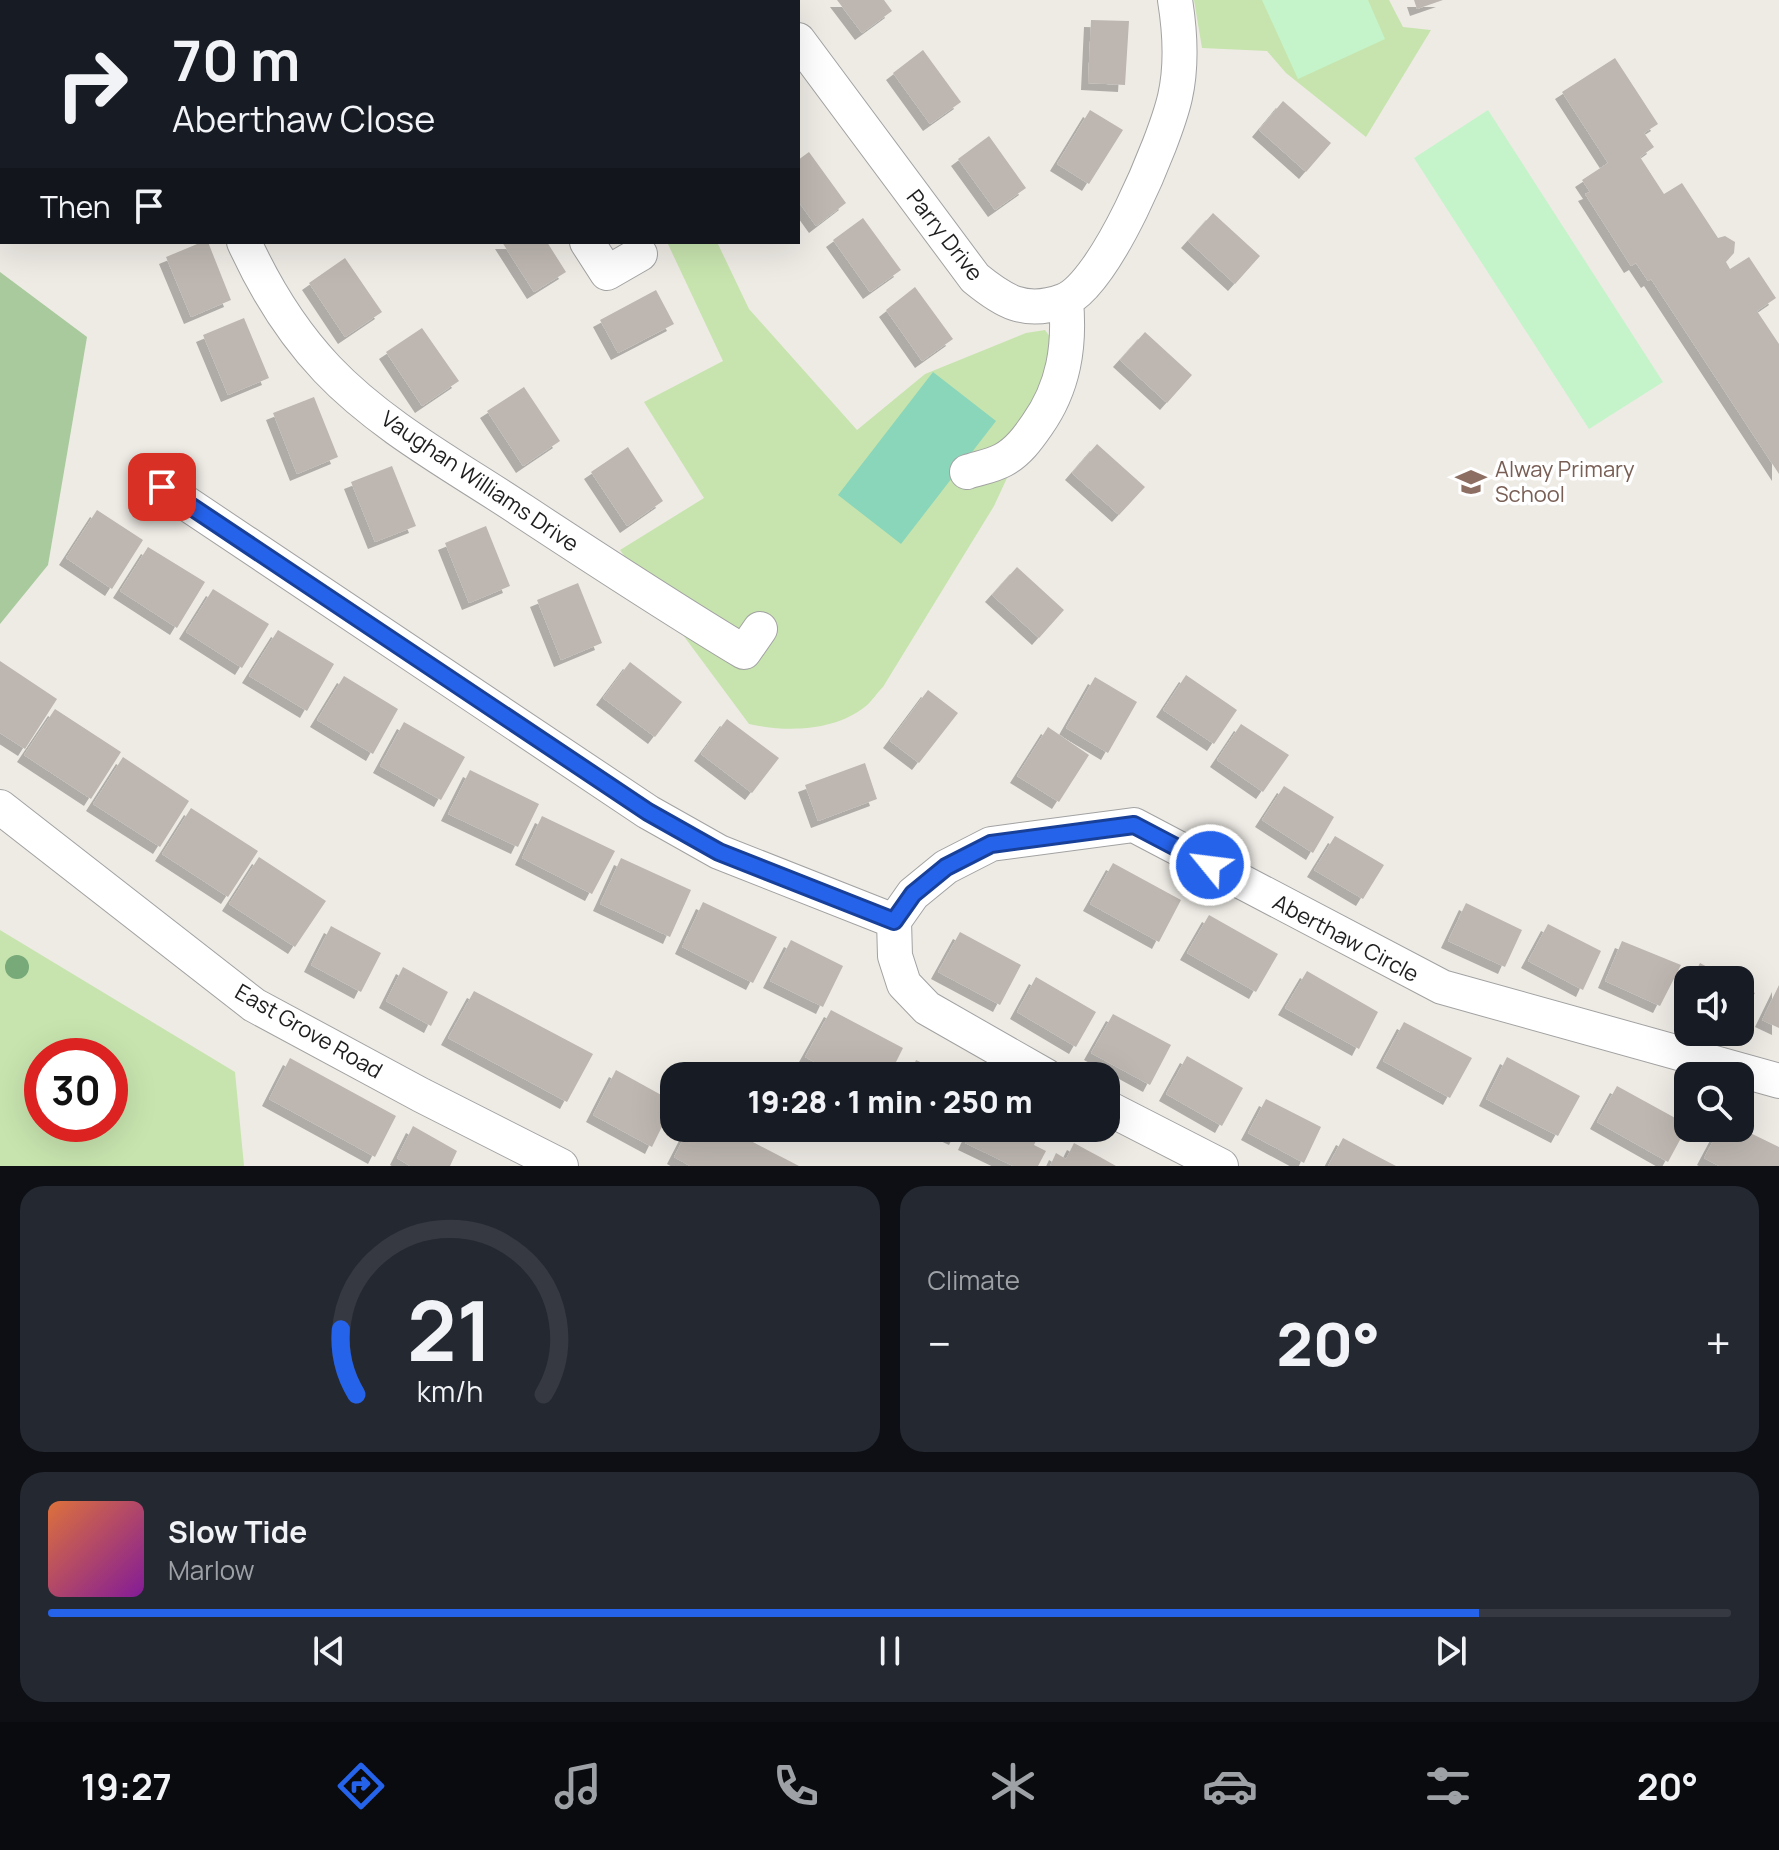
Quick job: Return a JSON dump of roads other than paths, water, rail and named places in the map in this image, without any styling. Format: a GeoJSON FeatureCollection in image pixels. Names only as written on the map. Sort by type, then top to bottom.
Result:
{"type":"FeatureCollection","features":[{"type":"Feature","properties":{"kind":"street"},"geometry":{"type":"LineString","coordinates":[[967,472],[1001,461],[1016,451],[1047,411],[1057,391],[1066,358],[1069,329],[1066,301],[1087,282],[1115,240],[1138,198],[1167,126],[1176,94],[1179,59],[1175,0]]}},
{"type":"Feature","properties":{"kind":"street","name":"Parry Drive"},"geometry":{"type":"LineString","coordinates":[[800,43],[975,278],[995,295],[1015,305],[1039,306],[1066,301]]}},
{"type":"Feature","properties":{"kind":"street","name":"Vaughan Williams Drive"},"geometry":{"type":"LineString","coordinates":[[245,244],[260,278],[294,328],[327,369],[375,411],[653,597],[744,652],[760,629]]}},
{"type":"Feature","properties":{"kind":"street"},"geometry":{"type":"LineString","coordinates":[[588,244],[607,273],[640,254]]}},
{"type":"Feature","properties":{"kind":"street"},"geometry":{"type":"LineString","coordinates":[[162,487],[648,812],[719,852],[894,921],[895,956],[904,984],[927,1008],[1022,1062]]}},
{"type":"Feature","properties":{"kind":"street","name":"East Grove Road"},"geometry":{"type":"LineString","coordinates":[[0,807],[254,1005],[561,1166]]}},
{"type":"Feature","properties":{"kind":"street","name":"Aberthaw Circle"},"geometry":{"type":"LineString","coordinates":[[894,921],[913,894],[946,867],[991,844],[1134,825],[1442,987],[1779,1081]]}},
{"type":"Feature","properties":{"kind":"street"},"geometry":{"type":"LineString","coordinates":[[1120,1114],[1221,1166]]}},
{"type":"Feature","properties":{"kind":"place","name":"Alway Primary School"},"geometry":{"type":"Point","coordinates":[1471,482]}}]}
